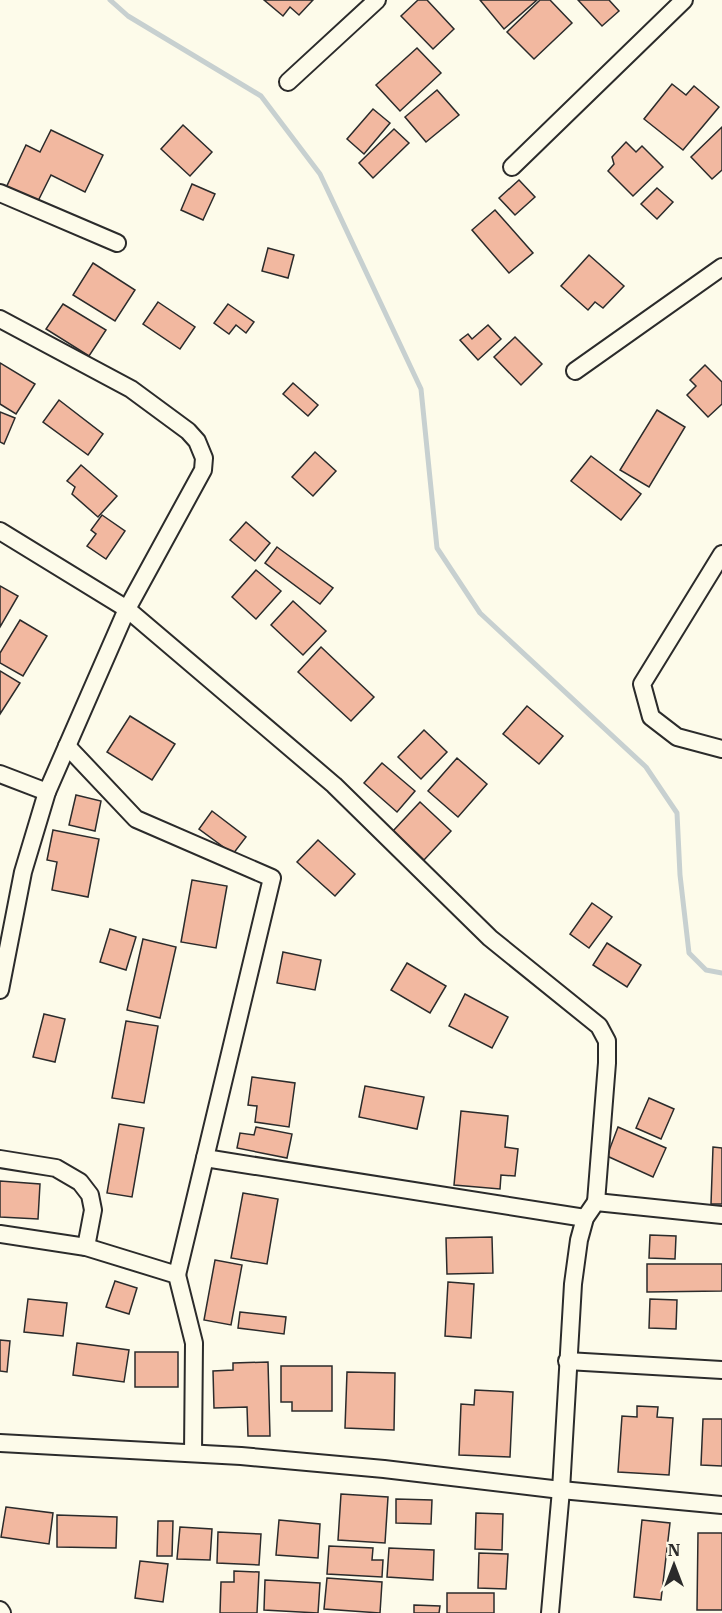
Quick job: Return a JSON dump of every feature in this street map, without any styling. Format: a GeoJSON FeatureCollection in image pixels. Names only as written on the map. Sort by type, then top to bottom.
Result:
{"type":"FeatureCollection","features":[{"type":"Feature","properties":{"kind":"street"},"geometry":{"type":"LineString","coordinates":[[288,82],[377,0]]}},
{"type":"Feature","properties":{"kind":"street"},"geometry":{"type":"LineString","coordinates":[[512,167],[684,0]]}},
{"type":"Feature","properties":{"kind":"street"},"geometry":{"type":"LineString","coordinates":[[0,193],[117,243]]}},
{"type":"Feature","properties":{"kind":"street"},"geometry":{"type":"LineString","coordinates":[[575,371],[722,267]]}},
{"type":"Feature","properties":{"kind":"street"},"geometry":{"type":"LineString","coordinates":[[0,319],[131,388],[188,432],[197,441],[204,458],[203,470],[128,609],[47,792],[23,872],[0,990]]}},
{"type":"Feature","properties":{"kind":"street"},"geometry":{"type":"LineString","coordinates":[[0,531],[128,609],[334,785],[490,938],[599,1026],[607,1041],[596,1202],[585,1218],[579,1240],[573,1284],[561,1490],[550,1613]]}},
{"type":"Feature","properties":{"kind":"street"},"geometry":{"type":"LineString","coordinates":[[722,554],[642,684],[651,717],[677,737],[722,749]]}},
{"type":"Feature","properties":{"kind":"street"},"geometry":{"type":"LineString","coordinates":[[67,747],[136,819],[272,878],[177,1275],[194,1343],[193,1453]]}},
{"type":"Feature","properties":{"kind":"street"},"geometry":{"type":"LineString","coordinates":[[0,774],[47,792]]}},
{"type":"Feature","properties":{"kind":"street"},"geometry":{"type":"LineString","coordinates":[[205,1158],[585,1218]]}},
{"type":"Feature","properties":{"kind":"street"},"geometry":{"type":"LineString","coordinates":[[0,1160],[56,1168],[80,1182],[90,1195],[93,1210],[86,1247]]}},
{"type":"Feature","properties":{"kind":"street"},"geometry":{"type":"LineString","coordinates":[[596,1202],[722,1215]]}},
{"type":"Feature","properties":{"kind":"street"},"geometry":{"type":"LineString","coordinates":[[0,1234],[86,1247],[177,1275]]}},
{"type":"Feature","properties":{"kind":"street"},"geometry":{"type":"LineString","coordinates":[[567,1361],[722,1370]]}},
{"type":"Feature","properties":{"kind":"street"},"geometry":{"type":"LineString","coordinates":[[0,1443],[193,1453],[384,1469],[561,1490],[722,1505]]}},
{"type":"Feature","properties":{"kind":"building"},"geometry":{"type":"Polygon","coordinates":[[[264,0],[313,0],[299,15],[290,7],[283,16],[264,0]]]}},
{"type":"Feature","properties":{"kind":"building"},"geometry":{"type":"Polygon","coordinates":[[[418,0],[427,0],[454,29],[433,49],[401,16],[418,0]]]}},
{"type":"Feature","properties":{"kind":"building"},"geometry":{"type":"Polygon","coordinates":[[[480,0],[537,0],[504,29],[480,0]]]}},
{"type":"Feature","properties":{"kind":"building"},"geometry":{"type":"Polygon","coordinates":[[[540,0],[550,0],[572,23],[534,59],[507,32],[540,0]]]}},
{"type":"Feature","properties":{"kind":"building"},"geometry":{"type":"Polygon","coordinates":[[[578,0],[609,0],[619,11],[602,26],[578,0]]]}},
{"type":"Feature","properties":{"kind":"building"},"geometry":{"type":"Polygon","coordinates":[[[417,48],[441,73],[400,111],[376,85],[417,48]]]}},
{"type":"Feature","properties":{"kind":"building"},"geometry":{"type":"Polygon","coordinates":[[[672,84],[686,95],[694,86],[719,107],[683,150],[644,119],[672,84]]]}},
{"type":"Feature","properties":{"kind":"building"},"geometry":{"type":"Polygon","coordinates":[[[437,90],[459,115],[426,142],[405,117],[437,90]]]}},
{"type":"Feature","properties":{"kind":"building"},"geometry":{"type":"Polygon","coordinates":[[[373,109],[390,123],[364,154],[347,139],[373,109]]]}},
{"type":"Feature","properties":{"kind":"building"},"geometry":{"type":"Polygon","coordinates":[[[183,125],[212,152],[190,176],[161,149],[183,125]]]}},
{"type":"Feature","properties":{"kind":"building"},"geometry":{"type":"Polygon","coordinates":[[[722,127],[722,170],[712,179],[691,157],[722,127]]]}},
{"type":"Feature","properties":{"kind":"building"},"geometry":{"type":"Polygon","coordinates":[[[394,129],[409,143],[373,178],[359,163],[394,129]]]}},
{"type":"Feature","properties":{"kind":"building"},"geometry":{"type":"Polygon","coordinates":[[[51,130],[103,155],[85,192],[51,175],[36,205],[5,190],[26,145],[40,152],[51,130]]]}},
{"type":"Feature","properties":{"kind":"building"},"geometry":{"type":"Polygon","coordinates":[[[626,142],[636,152],[642,146],[663,167],[633,196],[608,171],[614,164],[612,157],[626,142]]]}},
{"type":"Feature","properties":{"kind":"building"},"geometry":{"type":"Polygon","coordinates":[[[519,180],[535,197],[515,215],[499,198],[519,180]]]}},
{"type":"Feature","properties":{"kind":"building"},"geometry":{"type":"Polygon","coordinates":[[[192,184],[215,194],[203,220],[181,210],[192,184]]]}},
{"type":"Feature","properties":{"kind":"building"},"geometry":{"type":"Polygon","coordinates":[[[657,188],[673,202],[657,219],[641,204],[657,188]]]}},
{"type":"Feature","properties":{"kind":"building"},"geometry":{"type":"Polygon","coordinates":[[[495,210],[533,253],[509,273],[472,230],[495,210]]]}},
{"type":"Feature","properties":{"kind":"building"},"geometry":{"type":"Polygon","coordinates":[[[268,248],[294,255],[288,278],[262,271],[268,248]]]}},
{"type":"Feature","properties":{"kind":"building"},"geometry":{"type":"Polygon","coordinates":[[[589,255],[624,286],[603,308],[595,302],[588,310],[561,286],[589,255]]]}},
{"type":"Feature","properties":{"kind":"building"},"geometry":{"type":"Polygon","coordinates":[[[93,263],[135,290],[115,321],[73,295],[93,263]]]}},
{"type":"Feature","properties":{"kind":"building"},"geometry":{"type":"Polygon","coordinates":[[[158,302],[195,327],[180,349],[143,324],[158,302]]]}},
{"type":"Feature","properties":{"kind":"building"},"geometry":{"type":"Polygon","coordinates":[[[63,304],[106,330],[89,356],[46,329],[63,304]]]}},
{"type":"Feature","properties":{"kind":"building"},"geometry":{"type":"Polygon","coordinates":[[[228,304],[254,322],[246,333],[236,325],[229,334],[214,323],[228,304]]]}},
{"type":"Feature","properties":{"kind":"building"},"geometry":{"type":"Polygon","coordinates":[[[488,325],[501,339],[478,360],[460,340],[468,334],[472,339],[488,325]]]}},
{"type":"Feature","properties":{"kind":"building"},"geometry":{"type":"Polygon","coordinates":[[[515,337],[542,364],[521,385],[494,357],[515,337]]]}},
{"type":"Feature","properties":{"kind":"building"},"geometry":{"type":"Polygon","coordinates":[[[0,363],[35,384],[16,414],[0,404],[0,363]]]}},
{"type":"Feature","properties":{"kind":"building"},"geometry":{"type":"Polygon","coordinates":[[[705,365],[722,382],[722,404],[708,417],[687,395],[696,386],[690,380],[705,365]]]}},
{"type":"Feature","properties":{"kind":"building"},"geometry":{"type":"Polygon","coordinates":[[[293,383],[318,405],[308,416],[283,394],[293,383]]]}},
{"type":"Feature","properties":{"kind":"building"},"geometry":{"type":"Polygon","coordinates":[[[59,400],[103,434],[88,455],[43,422],[59,400]]]}},
{"type":"Feature","properties":{"kind":"building"},"geometry":{"type":"Polygon","coordinates":[[[657,410],[685,427],[649,487],[620,470],[657,410]]]}},
{"type":"Feature","properties":{"kind":"building"},"geometry":{"type":"Polygon","coordinates":[[[0,412],[15,418],[4,444],[0,442],[0,412]]]}},
{"type":"Feature","properties":{"kind":"building"},"geometry":{"type":"Polygon","coordinates":[[[315,452],[336,471],[313,496],[292,477],[315,452]]]}},
{"type":"Feature","properties":{"kind":"building"},"geometry":{"type":"Polygon","coordinates":[[[591,456],[641,494],[621,520],[571,481],[591,456]]]}},
{"type":"Feature","properties":{"kind":"building"},"geometry":{"type":"Polygon","coordinates":[[[81,465],[117,496],[98,517],[72,494],[75,487],[67,481],[81,465]]]}},
{"type":"Feature","properties":{"kind":"building"},"geometry":{"type":"Polygon","coordinates":[[[102,515],[125,531],[106,559],[87,546],[96,534],[91,530],[102,515]]]}},
{"type":"Feature","properties":{"kind":"building"},"geometry":{"type":"Polygon","coordinates":[[[246,522],[270,543],[255,561],[230,540],[246,522]]]}},
{"type":"Feature","properties":{"kind":"building"},"geometry":{"type":"Polygon","coordinates":[[[277,547],[333,588],[320,604],[265,563],[277,547]]]}},
{"type":"Feature","properties":{"kind":"building"},"geometry":{"type":"Polygon","coordinates":[[[256,570],[281,591],[256,619],[232,597],[256,570]]]}},
{"type":"Feature","properties":{"kind":"building"},"geometry":{"type":"Polygon","coordinates":[[[0,586],[18,596],[0,627],[0,586]]]}},
{"type":"Feature","properties":{"kind":"building"},"geometry":{"type":"Polygon","coordinates":[[[293,601],[326,631],[303,655],[271,625],[293,601]]]}},
{"type":"Feature","properties":{"kind":"building"},"geometry":{"type":"Polygon","coordinates":[[[20,620],[47,636],[23,676],[0,663],[0,653],[20,620]]]}},
{"type":"Feature","properties":{"kind":"building"},"geometry":{"type":"Polygon","coordinates":[[[321,647],[374,697],[351,721],[298,672],[321,647]]]}},
{"type":"Feature","properties":{"kind":"building"},"geometry":{"type":"Polygon","coordinates":[[[0,671],[20,683],[0,714],[0,671]]]}},
{"type":"Feature","properties":{"kind":"building"},"geometry":{"type":"Polygon","coordinates":[[[527,706],[563,736],[539,764],[503,734],[527,706]]]}},
{"type":"Feature","properties":{"kind":"building"},"geometry":{"type":"Polygon","coordinates":[[[130,716],[175,744],[152,780],[107,752],[130,716]]]}},
{"type":"Feature","properties":{"kind":"building"},"geometry":{"type":"Polygon","coordinates":[[[424,730],[447,752],[421,779],[398,757],[424,730]]]}},
{"type":"Feature","properties":{"kind":"building"},"geometry":{"type":"Polygon","coordinates":[[[457,758],[487,784],[458,817],[428,791],[457,758]]]}},
{"type":"Feature","properties":{"kind":"building"},"geometry":{"type":"Polygon","coordinates":[[[382,763],[415,791],[397,812],[364,783],[382,763]]]}},
{"type":"Feature","properties":{"kind":"building"},"geometry":{"type":"Polygon","coordinates":[[[76,795],[101,801],[95,831],[69,825],[76,795]]]}},
{"type":"Feature","properties":{"kind":"building"},"geometry":{"type":"Polygon","coordinates":[[[420,802],[451,831],[424,860],[393,831],[420,802]]]}},
{"type":"Feature","properties":{"kind":"building"},"geometry":{"type":"Polygon","coordinates":[[[212,811],[246,837],[233,854],[199,829],[212,811]]]}},
{"type":"Feature","properties":{"kind":"building"},"geometry":{"type":"Polygon","coordinates":[[[53,830],[99,839],[88,897],[52,890],[57,862],[47,860],[53,830]]]}},
{"type":"Feature","properties":{"kind":"building"},"geometry":{"type":"Polygon","coordinates":[[[318,840],[355,874],[335,896],[297,862],[318,840]]]}},
{"type":"Feature","properties":{"kind":"building"},"geometry":{"type":"Polygon","coordinates":[[[192,880],[227,886],[216,948],[181,942],[192,880]]]}},
{"type":"Feature","properties":{"kind":"building"},"geometry":{"type":"Polygon","coordinates":[[[592,903],[612,917],[589,948],[570,934],[592,903]]]}},
{"type":"Feature","properties":{"kind":"building"},"geometry":{"type":"Polygon","coordinates":[[[110,929],[136,937],[126,970],[100,962],[110,929]]]}},
{"type":"Feature","properties":{"kind":"building"},"geometry":{"type":"Polygon","coordinates":[[[143,939],[176,947],[160,1018],[127,1010],[143,939]]]}},
{"type":"Feature","properties":{"kind":"building"},"geometry":{"type":"Polygon","coordinates":[[[607,943],[641,965],[627,987],[593,965],[607,943]]]}},
{"type":"Feature","properties":{"kind":"building"},"geometry":{"type":"Polygon","coordinates":[[[283,952],[321,960],[315,990],[277,983],[283,952]]]}},
{"type":"Feature","properties":{"kind":"building"},"geometry":{"type":"Polygon","coordinates":[[[407,963],[446,986],[430,1013],[391,990],[407,963]]]}},
{"type":"Feature","properties":{"kind":"building"},"geometry":{"type":"Polygon","coordinates":[[[465,994],[508,1017],[492,1048],[449,1026],[465,994]]]}},
{"type":"Feature","properties":{"kind":"building"},"geometry":{"type":"Polygon","coordinates":[[[44,1014],[65,1019],[55,1062],[33,1057],[44,1014]]]}},
{"type":"Feature","properties":{"kind":"building"},"geometry":{"type":"Polygon","coordinates":[[[126,1021],[158,1026],[144,1103],[112,1098],[126,1021]]]}},
{"type":"Feature","properties":{"kind":"building"},"geometry":{"type":"Polygon","coordinates":[[[252,1077],[295,1083],[289,1127],[255,1122],[257,1106],[248,1105],[252,1077]]]}},
{"type":"Feature","properties":{"kind":"building"},"geometry":{"type":"Polygon","coordinates":[[[365,1086],[424,1097],[417,1129],[359,1117],[365,1086]]]}},
{"type":"Feature","properties":{"kind":"building"},"geometry":{"type":"Polygon","coordinates":[[[649,1098],[674,1109],[661,1139],[636,1128],[649,1098]]]}},
{"type":"Feature","properties":{"kind":"building"},"geometry":{"type":"Polygon","coordinates":[[[461,1111],[508,1116],[505,1147],[518,1149],[515,1176],[501,1175],[500,1189],[454,1185],[461,1111]]]}},
{"type":"Feature","properties":{"kind":"building"},"geometry":{"type":"Polygon","coordinates":[[[119,1124],[144,1128],[132,1197],[107,1193],[119,1124]]]}},
{"type":"Feature","properties":{"kind":"building"},"geometry":{"type":"Polygon","coordinates":[[[256,1127],[292,1134],[287,1158],[237,1148],[240,1133],[254,1135],[256,1127]]]}},
{"type":"Feature","properties":{"kind":"building"},"geometry":{"type":"Polygon","coordinates":[[[618,1127],[666,1148],[653,1177],[607,1156],[618,1127]]]}},
{"type":"Feature","properties":{"kind":"building"},"geometry":{"type":"Polygon","coordinates":[[[713,1147],[722,1148],[722,1204],[711,1204],[713,1147]]]}},
{"type":"Feature","properties":{"kind":"building"},"geometry":{"type":"Polygon","coordinates":[[[0,1181],[40,1184],[38,1219],[0,1217],[0,1181]]]}},
{"type":"Feature","properties":{"kind":"building"},"geometry":{"type":"Polygon","coordinates":[[[243,1193],[278,1199],[267,1264],[231,1258],[243,1193]]]}},
{"type":"Feature","properties":{"kind":"building"},"geometry":{"type":"Polygon","coordinates":[[[650,1235],[676,1236],[675,1259],[649,1258],[650,1235]]]}},
{"type":"Feature","properties":{"kind":"building"},"geometry":{"type":"Polygon","coordinates":[[[492,1237],[493,1273],[447,1274],[446,1238],[492,1237]]]}},
{"type":"Feature","properties":{"kind":"building"},"geometry":{"type":"Polygon","coordinates":[[[215,1260],[242,1265],[231,1325],[204,1320],[215,1260]]]}},
{"type":"Feature","properties":{"kind":"building"},"geometry":{"type":"Polygon","coordinates":[[[647,1264],[722,1264],[722,1291],[647,1292],[647,1264]]]}},
{"type":"Feature","properties":{"kind":"building"},"geometry":{"type":"Polygon","coordinates":[[[115,1281],[137,1288],[129,1314],[106,1307],[115,1281]]]}},
{"type":"Feature","properties":{"kind":"building"},"geometry":{"type":"Polygon","coordinates":[[[448,1282],[474,1284],[471,1338],[445,1336],[448,1282]]]}},
{"type":"Feature","properties":{"kind":"building"},"geometry":{"type":"Polygon","coordinates":[[[28,1299],[67,1303],[63,1336],[24,1332],[28,1299]]]}},
{"type":"Feature","properties":{"kind":"building"},"geometry":{"type":"Polygon","coordinates":[[[650,1299],[677,1300],[676,1329],[649,1328],[650,1299]]]}},
{"type":"Feature","properties":{"kind":"building"},"geometry":{"type":"Polygon","coordinates":[[[240,1312],[286,1317],[284,1334],[238,1328],[240,1312]]]}},
{"type":"Feature","properties":{"kind":"building"},"geometry":{"type":"Polygon","coordinates":[[[0,1340],[10,1341],[7,1372],[0,1371],[0,1340]]]}},
{"type":"Feature","properties":{"kind":"building"},"geometry":{"type":"Polygon","coordinates":[[[77,1343],[129,1350],[124,1382],[73,1375],[77,1343]]]}},
{"type":"Feature","properties":{"kind":"building"},"geometry":{"type":"Polygon","coordinates":[[[135,1352],[178,1352],[178,1387],[135,1387],[135,1352]]]}},
{"type":"Feature","properties":{"kind":"building"},"geometry":{"type":"Polygon","coordinates":[[[268,1362],[270,1436],[248,1436],[247,1407],[214,1408],[213,1371],[233,1370],[233,1363],[268,1362]]]}},
{"type":"Feature","properties":{"kind":"building"},"geometry":{"type":"Polygon","coordinates":[[[281,1366],[332,1366],[332,1411],[292,1411],[292,1402],[281,1402],[281,1366]]]}},
{"type":"Feature","properties":{"kind":"building"},"geometry":{"type":"Polygon","coordinates":[[[347,1372],[395,1373],[394,1430],[345,1428],[347,1372]]]}},
{"type":"Feature","properties":{"kind":"building"},"geometry":{"type":"Polygon","coordinates":[[[475,1390],[513,1392],[510,1457],[459,1455],[461,1404],[474,1405],[475,1390]]]}},
{"type":"Feature","properties":{"kind":"building"},"geometry":{"type":"Polygon","coordinates":[[[637,1406],[658,1407],[657,1417],[673,1418],[669,1475],[618,1472],[622,1416],[637,1417],[637,1406]]]}},
{"type":"Feature","properties":{"kind":"building"},"geometry":{"type":"Polygon","coordinates":[[[703,1419],[722,1419],[722,1466],[701,1465],[703,1419]]]}},
{"type":"Feature","properties":{"kind":"building"},"geometry":{"type":"Polygon","coordinates":[[[341,1494],[388,1497],[385,1543],[338,1540],[341,1494]]]}},
{"type":"Feature","properties":{"kind":"building"},"geometry":{"type":"Polygon","coordinates":[[[396,1499],[432,1500],[431,1524],[396,1523],[396,1499]]]}},
{"type":"Feature","properties":{"kind":"building"},"geometry":{"type":"Polygon","coordinates":[[[6,1507],[53,1513],[49,1544],[1,1537],[6,1507]]]}},
{"type":"Feature","properties":{"kind":"building"},"geometry":{"type":"Polygon","coordinates":[[[476,1513],[503,1514],[502,1550],[475,1549],[476,1513]]]}},
{"type":"Feature","properties":{"kind":"building"},"geometry":{"type":"Polygon","coordinates":[[[57,1515],[117,1517],[116,1548],[57,1547],[57,1515]]]}},
{"type":"Feature","properties":{"kind":"building"},"geometry":{"type":"Polygon","coordinates":[[[279,1520],[320,1524],[318,1558],[276,1555],[279,1520]]]}},
{"type":"Feature","properties":{"kind":"building"},"geometry":{"type":"Polygon","coordinates":[[[642,1520],[670,1523],[661,1600],[634,1597],[642,1520]]]}},
{"type":"Feature","properties":{"kind":"building"},"geometry":{"type":"Polygon","coordinates":[[[158,1521],[173,1521],[172,1556],[157,1556],[158,1521]]]}},
{"type":"Feature","properties":{"kind":"building"},"geometry":{"type":"Polygon","coordinates":[[[180,1527],[212,1529],[210,1560],[177,1559],[180,1527]]]}},
{"type":"Feature","properties":{"kind":"building"},"geometry":{"type":"Polygon","coordinates":[[[218,1532],[261,1534],[259,1565],[217,1563],[218,1532]]]}},
{"type":"Feature","properties":{"kind":"building"},"geometry":{"type":"Polygon","coordinates":[[[698,1533],[722,1533],[722,1610],[697,1610],[698,1533]]]}},
{"type":"Feature","properties":{"kind":"building"},"geometry":{"type":"Polygon","coordinates":[[[329,1546],[373,1548],[372,1560],[383,1560],[382,1577],[327,1574],[329,1546]]]}},
{"type":"Feature","properties":{"kind":"building"},"geometry":{"type":"Polygon","coordinates":[[[389,1548],[434,1550],[433,1580],[387,1577],[389,1548]]]}},
{"type":"Feature","properties":{"kind":"building"},"geometry":{"type":"Polygon","coordinates":[[[479,1553],[508,1554],[506,1589],[478,1588],[479,1553]]]}},
{"type":"Feature","properties":{"kind":"building"},"geometry":{"type":"Polygon","coordinates":[[[140,1561],[168,1564],[163,1602],[135,1598],[140,1561]]]}},
{"type":"Feature","properties":{"kind":"building"},"geometry":{"type":"Polygon","coordinates":[[[234,1571],[259,1572],[257,1613],[220,1613],[221,1582],[234,1582],[234,1571]]]}},
{"type":"Feature","properties":{"kind":"building"},"geometry":{"type":"Polygon","coordinates":[[[327,1578],[382,1582],[380,1613],[324,1609],[327,1578]]]}},
{"type":"Feature","properties":{"kind":"building"},"geometry":{"type":"Polygon","coordinates":[[[265,1580],[320,1583],[318,1613],[264,1610],[265,1580]]]}},
{"type":"Feature","properties":{"kind":"building"},"geometry":{"type":"Polygon","coordinates":[[[447,1593],[494,1593],[494,1613],[447,1613],[447,1593]]]}},
{"type":"Feature","properties":{"kind":"building"},"geometry":{"type":"Polygon","coordinates":[[[414,1605],[440,1606],[439,1613],[414,1613],[414,1605]]]}},
{"type":"Feature","properties":{"kind":"waterway"},"geometry":{"type":"LineString","coordinates":[[110,0],[128,16],[261,96],[320,174],[421,389],[437,548],[480,613],[646,767],[677,813],[680,875],[689,953],[706,970],[722,973]]}}]}
